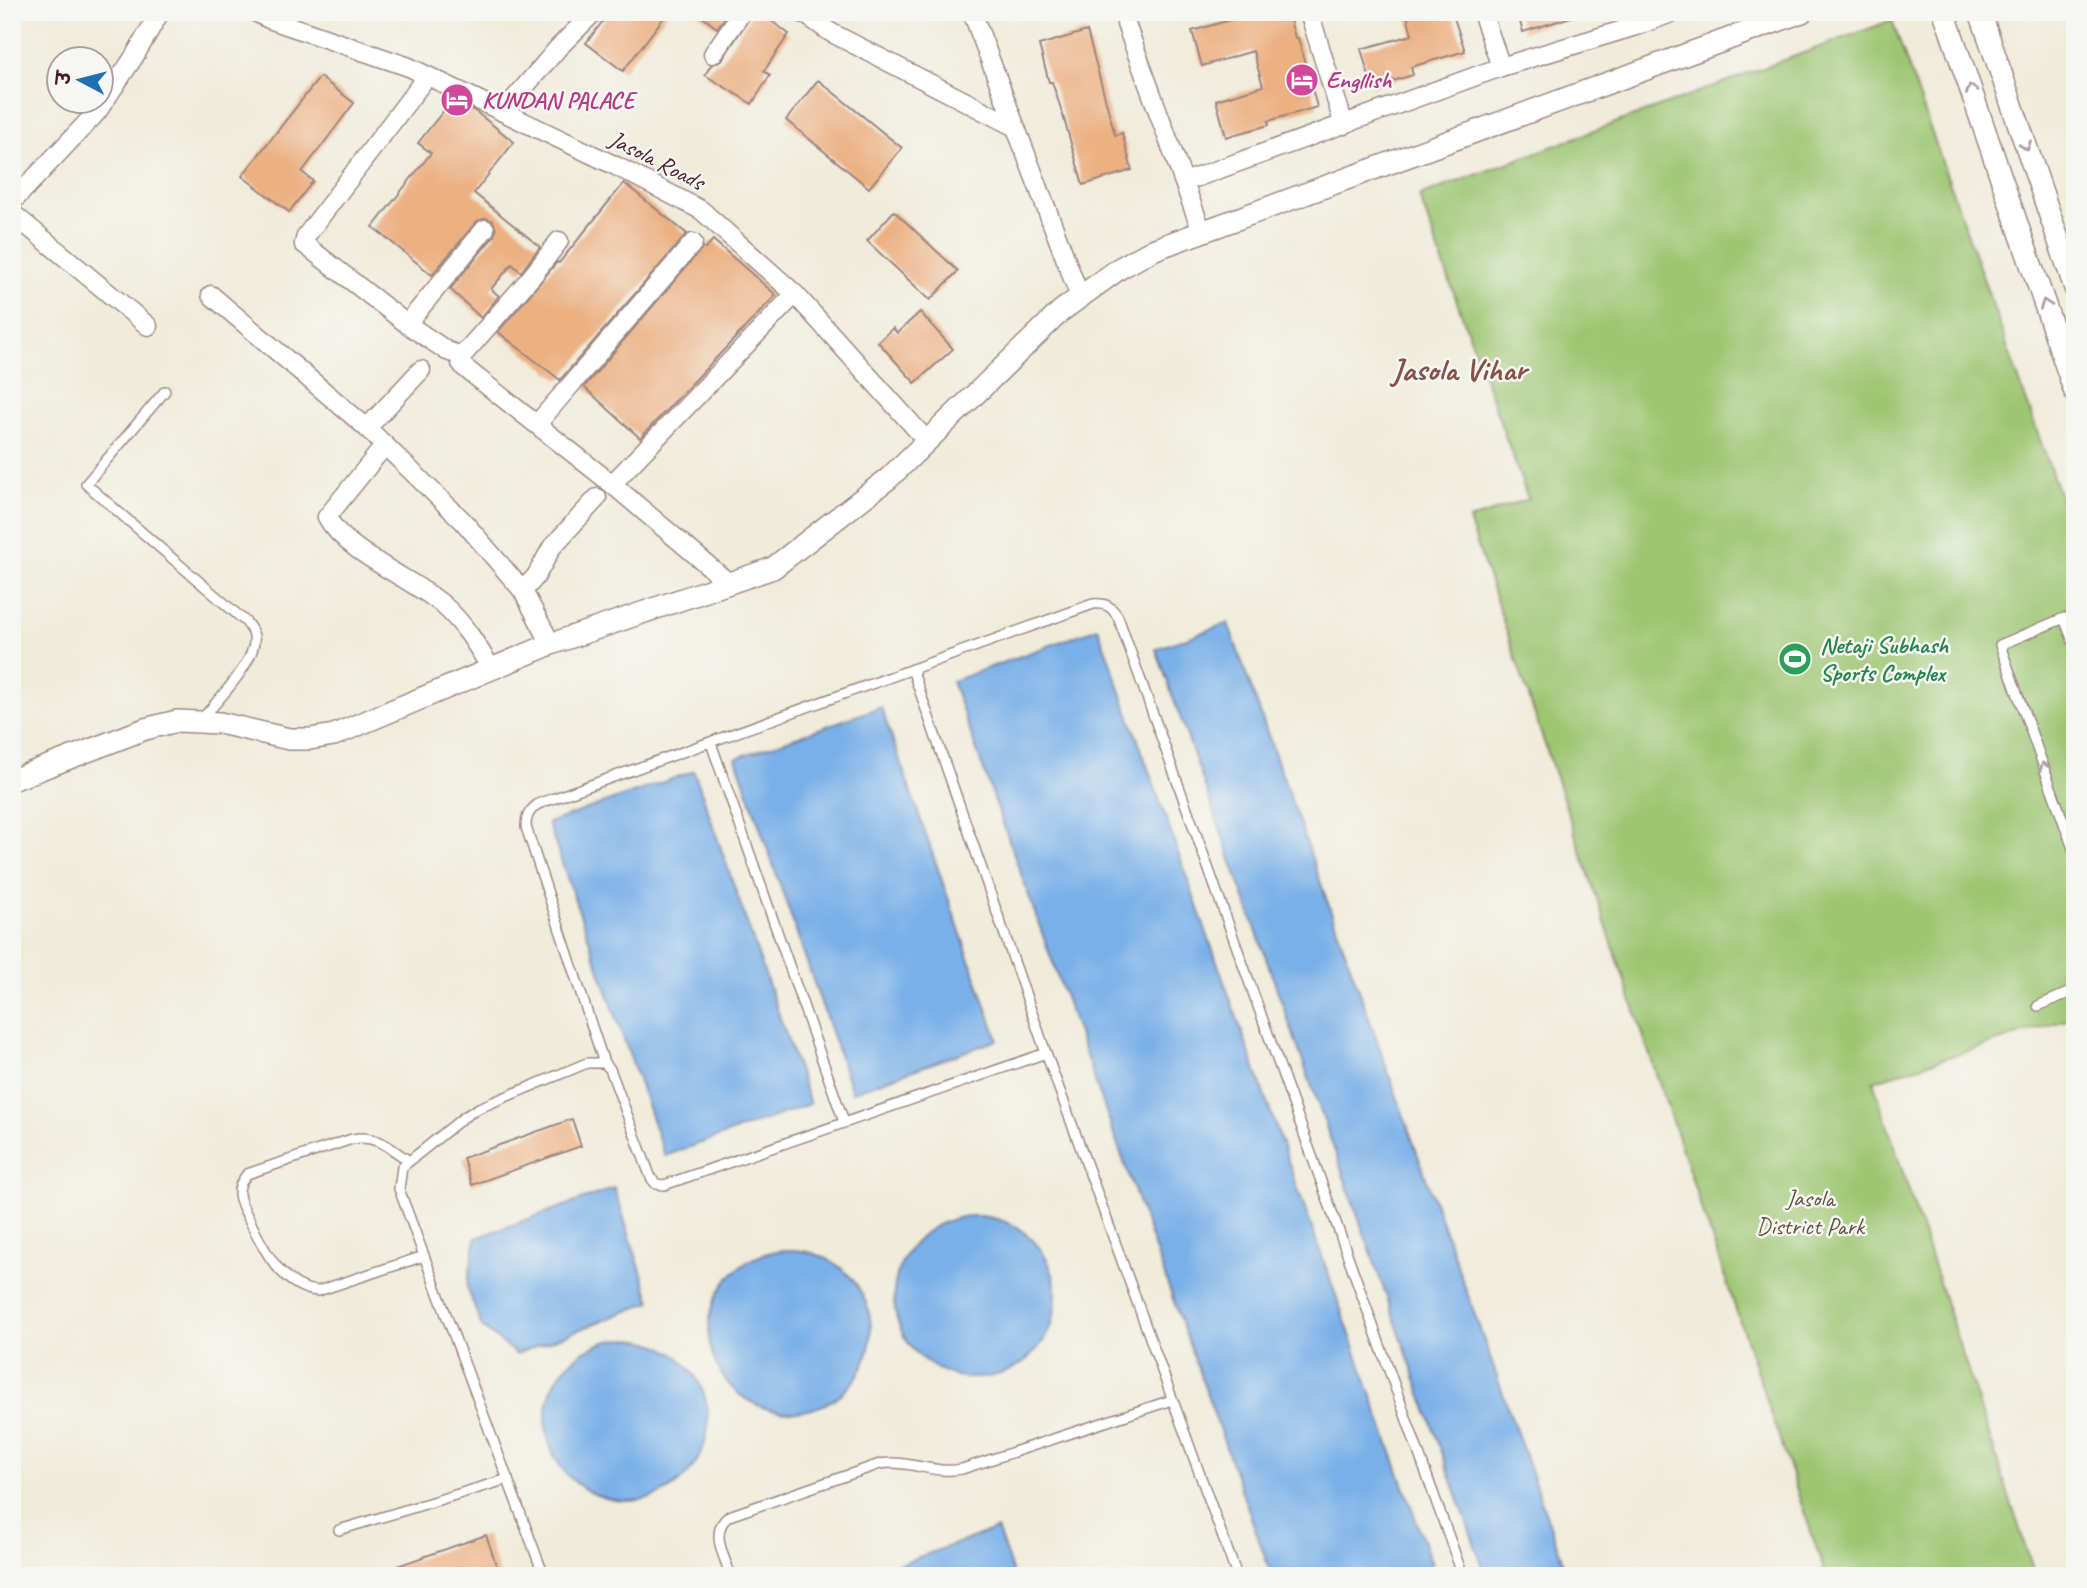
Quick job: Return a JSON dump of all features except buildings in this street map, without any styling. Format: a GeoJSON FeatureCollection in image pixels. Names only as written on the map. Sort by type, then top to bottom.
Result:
{"type":"FeatureCollection","features":[{"type":"Feature","properties":{"kind":"street"},"geometry":{"type":"LineString","coordinates":[[12,202],[97,112],[160,12]]}},
{"type":"Feature","properties":{"kind":"street"},"geometry":{"type":"LineString","coordinates":[[503,112],[558,48],[594,12]]}},
{"type":"Feature","properties":{"kind":"street"},"geometry":{"type":"LineString","coordinates":[[713,54],[742,12]]}},
{"type":"Feature","properties":{"kind":"street"},"geometry":{"type":"LineString","coordinates":[[802,12],[830,32],[1015,127]]}},
{"type":"Feature","properties":{"kind":"street"},"geometry":{"type":"LineString","coordinates":[[972,12],[1080,297]]}},
{"type":"Feature","properties":{"kind":"street"},"geometry":{"type":"LineString","coordinates":[[1309,12],[1344,125]]}},
{"type":"Feature","properties":{"kind":"street"},"geometry":{"type":"LineString","coordinates":[[1482,12],[1501,67]]}},
{"type":"Feature","properties":{"kind":"street"},"geometry":{"type":"LineString","coordinates":[[1184,182],[1634,19],[1674,12]]}},
{"type":"Feature","properties":{"kind":"street"},"geometry":{"type":"LineString","coordinates":[[12,780],[145,729],[177,720],[201,720],[289,739],[334,735],[551,643],[773,568],[889,478],[1061,311],[1120,268],[1155,249],[1802,12]]}},
{"type":"Feature","properties":{"kind":"street"},"geometry":{"type":"LineString","coordinates":[[1944,12],[2075,392]]}},
{"type":"Feature","properties":{"kind":"street"},"geometry":{"type":"LineString","coordinates":[[1980,12],[2075,288]]}},
{"type":"Feature","properties":{"kind":"street","name":"Jasola Roads"},"geometry":{"type":"LineString","coordinates":[[266,15],[409,67],[616,166],[701,210],[795,294],[927,441]]}},
{"type":"Feature","properties":{"kind":"street"},"geometry":{"type":"LineString","coordinates":[[1125,24],[1202,232]]}},
{"type":"Feature","properties":{"kind":"street"},"geometry":{"type":"LineString","coordinates":[[427,76],[304,240],[307,249],[407,324],[447,351],[462,356]]}},
{"type":"Feature","properties":{"kind":"street"},"geometry":{"type":"LineString","coordinates":[[12,213],[148,326]]}},
{"type":"Feature","properties":{"kind":"street"},"geometry":{"type":"LineString","coordinates":[[407,324],[485,229]]}},
{"type":"Feature","properties":{"kind":"street"},"geometry":{"type":"LineString","coordinates":[[559,241],[462,356],[461,363],[612,484],[730,584]]}},
{"type":"Feature","properties":{"kind":"street"},"geometry":{"type":"LineString","coordinates":[[537,424],[693,243]]}},
{"type":"Feature","properties":{"kind":"street"},"geometry":{"type":"LineString","coordinates":[[612,484],[795,294]]}},
{"type":"Feature","properties":{"kind":"street"},"geometry":{"type":"LineString","coordinates":[[211,295],[385,445],[463,521],[523,591],[551,643]]}},
{"type":"Feature","properties":{"kind":"street"},"geometry":{"type":"LineString","coordinates":[[367,429],[421,370]]}},
{"type":"Feature","properties":{"kind":"street"},"geometry":{"type":"LineString","coordinates":[[385,445],[327,517],[348,541],[441,603],[467,628],[491,668]]}},
{"type":"Feature","properties":{"kind":"street"},"geometry":{"type":"LineString","coordinates":[[523,591],[536,576],[552,547],[597,498]]}},
{"type":"Feature","properties":{"kind":"lane"},"geometry":{"type":"LineString","coordinates":[[165,391],[86,484],[246,622],[254,634],[254,644],[246,664],[201,720]]}},
{"type":"Feature","properties":{"kind":"lane"},"geometry":{"type":"LineString","coordinates":[[1046,1053],[672,1184],[656,1184],[651,1178],[610,1069],[604,1063],[526,827],[530,810],[538,804],[1093,604],[1102,603],[1111,607],[1118,617],[1463,1576]]}},
{"type":"Feature","properties":{"kind":"lane"},"geometry":{"type":"LineString","coordinates":[[2075,646],[2064,618],[2000,645],[2075,854]]}},
{"type":"Feature","properties":{"kind":"lane"},"geometry":{"type":"LineString","coordinates":[[912,669],[1046,1053],[1237,1576]]}},
{"type":"Feature","properties":{"kind":"lane"},"geometry":{"type":"LineString","coordinates":[[710,743],[844,1122]]}},
{"type":"Feature","properties":{"kind":"lane"},"geometry":{"type":"LineString","coordinates":[[2038,1006],[2075,990]]}},
{"type":"Feature","properties":{"kind":"lane"},"geometry":{"type":"LineString","coordinates":[[544,1576],[399,1189],[402,1167],[464,1117],[479,1108],[587,1063],[604,1063]]}},
{"type":"Feature","properties":{"kind":"lane"},"geometry":{"type":"LineString","coordinates":[[409,1161],[380,1141],[364,1137],[247,1174],[240,1184],[239,1197],[271,1262],[308,1290],[318,1291],[424,1256]]}},
{"type":"Feature","properties":{"kind":"lane"},"geometry":{"type":"LineString","coordinates":[[732,1576],[719,1539],[722,1521],[730,1516],[880,1464],[904,1463],[940,1471],[962,1469],[1172,1400]]}},
{"type":"Feature","properties":{"kind":"lane"},"geometry":{"type":"LineString","coordinates":[[339,1530],[508,1479]]}},
{"type":"Feature","properties":{"kind":"green space","name":"Netaji Subhash Sports Complex"},"geometry":{"type":"Polygon","coordinates":[[[1892,20],[2075,539],[2075,1017],[1873,1081],[2035,1576],[1826,1576],[1469,520],[1528,499],[1419,196],[1892,20]]]}},
{"type":"Feature","properties":{"kind":"water"},"geometry":{"type":"Polygon","coordinates":[[[1228,623],[1568,1576],[1486,1576],[1156,649],[1228,623]]]}},
{"type":"Feature","properties":{"kind":"water"},"geometry":{"type":"Polygon","coordinates":[[[1098,628],[1436,1576],[1272,1576],[952,681],[1098,628]]]}},
{"type":"Feature","properties":{"kind":"water"},"geometry":{"type":"Polygon","coordinates":[[[881,707],[998,1040],[852,1092],[736,758],[881,707]]]}},
{"type":"Feature","properties":{"kind":"water"},"geometry":{"type":"Polygon","coordinates":[[[694,771],[810,1104],[665,1156],[548,823],[694,771]]]}},
{"type":"Feature","properties":{"kind":"water"},"geometry":{"type":"Polygon","coordinates":[[[614,1188],[651,1302],[516,1354],[482,1327],[467,1287],[476,1238],[614,1188]]]}},
{"type":"Feature","properties":{"kind":"water"},"geometry":{"type":"Polygon","coordinates":[[[975,1216],[1006,1222],[1032,1240],[1050,1266],[1056,1297],[1050,1328],[1032,1354],[1006,1372],[975,1378],[944,1372],[918,1354],[900,1328],[894,1297],[900,1266],[918,1240],[944,1222],[975,1216]]]}},
{"type":"Feature","properties":{"kind":"water"},"geometry":{"type":"Polygon","coordinates":[[[790,1250],[821,1256],[847,1274],[865,1300],[871,1331],[865,1362],[847,1388],[821,1406],[790,1412],[759,1406],[733,1388],[715,1362],[709,1331],[715,1300],[733,1274],[759,1256],[790,1250]]]}},
{"type":"Feature","properties":{"kind":"water"},"geometry":{"type":"Polygon","coordinates":[[[627,1339],[658,1345],[684,1363],[702,1389],[708,1420],[702,1451],[684,1477],[658,1495],[627,1501],[596,1495],[570,1477],[552,1451],[546,1420],[552,1389],[570,1363],[596,1345],[627,1339]]]}},
{"type":"Feature","properties":{"kind":"water"},"geometry":{"type":"Polygon","coordinates":[[[997,1529],[1014,1576],[866,1576],[997,1529]]]}},
{"type":"Feature","properties":{"kind":"place","name":"Engllish"},"geometry":{"type":"Point","coordinates":[1302,80]}},
{"type":"Feature","properties":{"kind":"place","name":"KUNDAN PALACE"},"geometry":{"type":"Point","coordinates":[457,100]}},
{"type":"Feature","properties":{"kind":"place","name":"Netaji Subhash Sports Complex"},"geometry":{"type":"Point","coordinates":[1795,659]}},
{"type":"Feature","properties":{"kind":"district","name":"Jasola Vihar"},"geometry":{"type":"Point","coordinates":[1459,369]}},
{"type":"Feature","properties":{"kind":"park label","name":"Jasola District Park"},"geometry":{"type":"Point","coordinates":[1810,1212]}}]}
